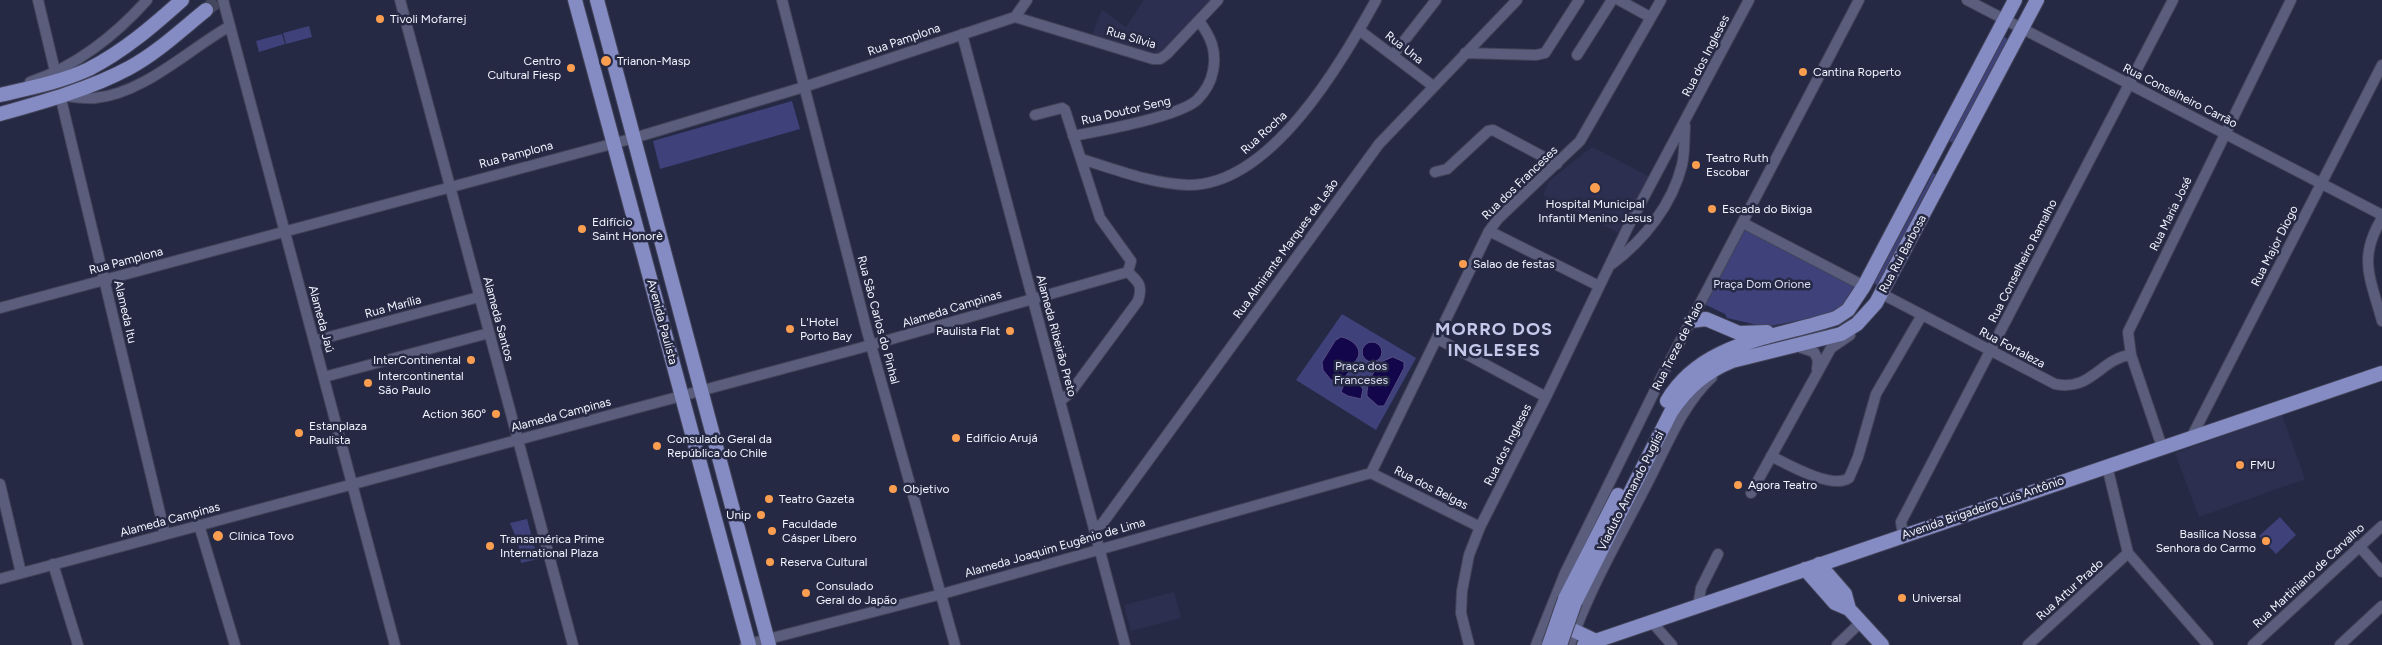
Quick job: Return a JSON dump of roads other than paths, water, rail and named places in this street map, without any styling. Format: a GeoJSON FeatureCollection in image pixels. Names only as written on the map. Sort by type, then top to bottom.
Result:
{"type":"FeatureCollection","features":[{"type":"Feature","properties":{"kind":"main road"},"geometry":{"type":"LineString","coordinates":[[1,95],[44,85],[88,69],[130,44],[182,0]]}},
{"type":"Feature","properties":{"kind":"main road","name":"Avenida Paulista"},"geometry":{"type":"LineString","coordinates":[[575,0],[748,645]]}},
{"type":"Feature","properties":{"kind":"main road","name":"Avenida Paulista"},"geometry":{"type":"LineString","coordinates":[[596,0],[768,642]]}},
{"type":"Feature","properties":{"kind":"main road","name":"Rua Rui Barbosa"},"geometry":{"type":"LineString","coordinates":[[1864,286],[2016,0]]}},
{"type":"Feature","properties":{"kind":"main road","name":"Rua Rui Barbosa"},"geometry":{"type":"LineString","coordinates":[[1879,299],[2037,0]]}},
{"type":"Feature","properties":{"kind":"main road"},"geometry":{"type":"LineString","coordinates":[[0,114],[99,82],[130,68],[150,55],[206,10]]}},
{"type":"Feature","properties":{"kind":"main road"},"geometry":{"type":"LineString","coordinates":[[1940,143],[1947,152],[1957,153]]}},
{"type":"Feature","properties":{"kind":"main road"},"geometry":{"type":"LineString","coordinates":[[1928,165],[1941,164],[1948,170]]}},
{"type":"Feature","properties":{"kind":"main road"},"geometry":{"type":"LineString","coordinates":[[1691,321],[1706,319],[1739,333],[1767,332],[1778,335],[1836,318],[1848,310],[1864,286]]}},
{"type":"Feature","properties":{"kind":"main road"},"geometry":{"type":"LineString","coordinates":[[1732,360],[1841,334],[1857,324],[1879,299]]}},
{"type":"Feature","properties":{"kind":"main road","name":"Viaduto Armando Puglisi"},"geometry":{"type":"LineString","coordinates":[[1560,645],[1570,601],[1669,399],[1685,377],[1702,362],[1735,347],[1778,335]]}},
{"type":"Feature","properties":{"kind":"main road","name":"Viaduto Armando Puglisi"},"geometry":{"type":"LineString","coordinates":[[1541,643],[1570,601],[1671,412],[1681,397],[1704,375],[1732,360]]}},
{"type":"Feature","properties":{"kind":"main road","name":"Avenida Brigadeiro Luís Antônio"},"geometry":{"type":"LineString","coordinates":[[1590,643],[2382,373]]}},
{"type":"Feature","properties":{"kind":"main road"},"geometry":{"type":"LineString","coordinates":[[1819,564],[1845,594],[1849,609]]}},
{"type":"Feature","properties":{"kind":"main road"},"geometry":{"type":"LineString","coordinates":[[1806,569],[1835,603],[1849,609],[1882,645]]}},
{"type":"Feature","properties":{"kind":"main road"},"geometry":{"type":"LineString","coordinates":[[1575,631],[1590,643]]}},
{"type":"Feature","properties":{"kind":"street"},"geometry":{"type":"LineString","coordinates":[[38,0],[55,71]]}},
{"type":"Feature","properties":{"kind":"street"},"geometry":{"type":"LineString","coordinates":[[1,95],[5,90],[55,71],[108,38],[147,0]]}},
{"type":"Feature","properties":{"kind":"street","name":"Alameda Jaú"},"geometry":{"type":"LineString","coordinates":[[223,0],[395,645]]}},
{"type":"Feature","properties":{"kind":"street","name":"Alameda Santos"},"geometry":{"type":"LineString","coordinates":[[400,0],[573,645]]}},
{"type":"Feature","properties":{"kind":"street","name":"Rua São Carlos do Pinhal"},"geometry":{"type":"LineString","coordinates":[[782,0],[872,345],[955,645]]}},
{"type":"Feature","properties":{"kind":"street"},"geometry":{"type":"LineString","coordinates":[[1015,17],[1027,0]]}},
{"type":"Feature","properties":{"kind":"street","name":"Rua Sílvia"},"geometry":{"type":"LineString","coordinates":[[1015,17],[1153,59],[1160,59],[1218,0]]}},
{"type":"Feature","properties":{"kind":"street","name":"Rua Rocha"},"geometry":{"type":"LineString","coordinates":[[1081,159],[1149,178],[1188,185],[1228,176],[1252,162],[1293,125],[1325,85],[1376,0]]}},
{"type":"Feature","properties":{"kind":"street"},"geometry":{"type":"LineString","coordinates":[[1393,56],[1436,0]]}},
{"type":"Feature","properties":{"kind":"street","name":"Rua Almirante Marques de Leão"},"geometry":{"type":"LineString","coordinates":[[1095,527],[1102,524],[1367,159],[1433,86],[1517,0]]}},
{"type":"Feature","properties":{"kind":"street"},"geometry":{"type":"LineString","coordinates":[[1465,53],[1536,55],[1545,53],[1579,0]]}},
{"type":"Feature","properties":{"kind":"street"},"geometry":{"type":"LineString","coordinates":[[1577,55],[1612,0]]}},
{"type":"Feature","properties":{"kind":"street"},"geometry":{"type":"LineString","coordinates":[[1620,0],[1650,17]]}},
{"type":"Feature","properties":{"kind":"street","name":"Rua dos Franceses"},"geometry":{"type":"LineString","coordinates":[[1371,473],[1438,339],[1488,231],[1498,219],[1580,141],[1660,0]]}},
{"type":"Feature","properties":{"kind":"street","name":"Rua dos Ingleses"},"geometry":{"type":"LineString","coordinates":[[1469,645],[1462,613],[1462,591],[1469,555],[1480,527],[1546,397],[1628,227],[1749,0]]}},
{"type":"Feature","properties":{"kind":"street","name":"Rua Treze de Maio"},"geometry":{"type":"LineString","coordinates":[[1541,643],[1547,616],[1565,573],[1691,321],[1859,0]]}},
{"type":"Feature","properties":{"kind":"street","name":"Rua Conselheiro Carrão"},"geometry":{"type":"LineString","coordinates":[[1967,0],[2321,183],[2382,217]]}},
{"type":"Feature","properties":{"kind":"street","name":"Rua Conselheiro Ramalho"},"geometry":{"type":"LineString","coordinates":[[1903,535],[1901,522],[2173,0]]}},
{"type":"Feature","properties":{"kind":"street","name":"Rua Maria José"},"geometry":{"type":"LineString","coordinates":[[2162,447],[2131,355],[2128,332],[2132,320],[2291,0]]}},
{"type":"Feature","properties":{"kind":"street","name":"Rua Pamplona"},"geometry":{"type":"LineString","coordinates":[[0,308],[449,186],[634,138],[804,87],[1015,17]]}},
{"type":"Feature","properties":{"kind":"street","name":"Rua Doutor Seng"},"geometry":{"type":"LineString","coordinates":[[1060,401],[1070,393],[1138,301],[1141,291],[1139,282],[1128,272],[1131,261],[1100,218],[1073,136],[1109,129],[1177,111],[1196,101],[1208,87],[1215,54],[1208,34],[1199,21]]}},
{"type":"Feature","properties":{"kind":"street"},"geometry":{"type":"LineString","coordinates":[[60,95],[96,98],[125,90],[155,74],[230,26]]}},
{"type":"Feature","properties":{"kind":"street","name":"Rua Una"},"geometry":{"type":"LineString","coordinates":[[1359,30],[1433,86]]}},
{"type":"Feature","properties":{"kind":"street","name":"Alameda Ribeirão Preto"},"geometry":{"type":"LineString","coordinates":[[962,34],[1125,645]]}},
{"type":"Feature","properties":{"kind":"street","name":"Rua Major Diogo"},"geometry":{"type":"LineString","coordinates":[[2190,438],[2382,65]]}},
{"type":"Feature","properties":{"kind":"street","name":"Alameda Itu"},"geometry":{"type":"LineString","coordinates":[[60,95],[165,534]]}},
{"type":"Feature","properties":{"kind":"street"},"geometry":{"type":"LineString","coordinates":[[1035,116],[1063,109],[1073,136]]}},
{"type":"Feature","properties":{"kind":"street","name":"Rua dos Ingleses"},"geometry":{"type":"LineString","coordinates":[[1611,264],[1635,247],[1675,187],[1682,163],[1685,122]]}},
{"type":"Feature","properties":{"kind":"street"},"geometry":{"type":"LineString","coordinates":[[1435,172],[1447,169],[1488,131],[1493,130],[1557,164]]}},
{"type":"Feature","properties":{"kind":"street"},"geometry":{"type":"LineString","coordinates":[[2382,217],[2370,241],[2367,254],[2382,321]]}},
{"type":"Feature","properties":{"kind":"street"},"geometry":{"type":"LineString","coordinates":[[1743,223],[1864,286]]}},
{"type":"Feature","properties":{"kind":"street"},"geometry":{"type":"LineString","coordinates":[[1488,231],[1599,286]]}},
{"type":"Feature","properties":{"kind":"street","name":"Alameda Campinas"},"geometry":{"type":"LineString","coordinates":[[0,579],[872,345],[1128,272]]}},
{"type":"Feature","properties":{"kind":"street","name":"Rua Marília"},"geometry":{"type":"LineString","coordinates":[[314,341],[479,298]]}},
{"type":"Feature","properties":{"kind":"street","name":"Rua Fortaleza"},"geometry":{"type":"LineString","coordinates":[[1879,299],[1922,315],[2042,378],[2064,386],[2084,381],[2116,359],[2131,355]]}},
{"type":"Feature","properties":{"kind":"street","name":"Rua Rui Barbosa"},"geometry":{"type":"LineString","coordinates":[[1751,493],[1817,370],[1831,348],[1864,325],[1875,311],[1879,299]]}},
{"type":"Feature","properties":{"kind":"street"},"geometry":{"type":"LineString","coordinates":[[1771,456],[1803,472],[1818,477],[1842,481],[1850,478],[1858,458],[1876,394],[1922,315]]}},
{"type":"Feature","properties":{"kind":"street"},"geometry":{"type":"LineString","coordinates":[[324,377],[488,333]]}},
{"type":"Feature","properties":{"kind":"street"},"geometry":{"type":"LineString","coordinates":[[1438,339],[1546,397]]}},
{"type":"Feature","properties":{"kind":"street"},"geometry":{"type":"LineString","coordinates":[[1795,345],[1814,352],[1818,360],[1817,370]]}},
{"type":"Feature","properties":{"kind":"street"},"geometry":{"type":"LineString","coordinates":[[1570,645],[1599,576],[1684,414],[1702,387],[1732,360]]}},
{"type":"Feature","properties":{"kind":"street"},"geometry":{"type":"LineString","coordinates":[[2108,466],[2128,553],[2208,645]]}},
{"type":"Feature","properties":{"kind":"street","name":"Rua dos Belgas"},"geometry":{"type":"LineString","coordinates":[[1371,473],[1480,527]]}},
{"type":"Feature","properties":{"kind":"street","name":"Alameda Joaquim Eugênio de Lima"},"geometry":{"type":"LineString","coordinates":[[748,645],[768,642],[942,594],[1371,473]]}},
{"type":"Feature","properties":{"kind":"street"},"geometry":{"type":"LineString","coordinates":[[0,484],[21,573]]}},
{"type":"Feature","properties":{"kind":"street"},"geometry":{"type":"LineString","coordinates":[[198,525],[235,645]]}},
{"type":"Feature","properties":{"kind":"street","name":"Rua Martiniano de Carvalho"},"geometry":{"type":"LineString","coordinates":[[2253,645],[2382,526]]}},
{"type":"Feature","properties":{"kind":"street"},"geometry":{"type":"LineString","coordinates":[[2359,546],[2382,572]]}},
{"type":"Feature","properties":{"kind":"street","name":"Rua Artur Prado"},"geometry":{"type":"LineString","coordinates":[[2028,645],[2128,553]]}},
{"type":"Feature","properties":{"kind":"street"},"geometry":{"type":"LineString","coordinates":[[1698,606],[1701,588],[1718,554]]}},
{"type":"Feature","properties":{"kind":"street"},"geometry":{"type":"LineString","coordinates":[[53,564],[78,645]]}},
{"type":"Feature","properties":{"kind":"street"},"geometry":{"type":"LineString","coordinates":[[2340,645],[2382,606]]}},
{"type":"Feature","properties":{"kind":"street"},"geometry":{"type":"LineString","coordinates":[[1547,616],[1563,625],[1570,624],[1581,617]]}},
{"type":"Feature","properties":{"kind":"street"},"geometry":{"type":"LineString","coordinates":[[1651,621],[1672,645]]}},
{"type":"Feature","properties":{"kind":"street"},"geometry":{"type":"LineString","coordinates":[[1838,645],[1861,622]]}},
{"type":"Feature","properties":{"kind":"street"},"geometry":{"type":"LineString","coordinates":[[1541,643],[1558,631],[1575,631]]}},
{"type":"Feature","properties":{"kind":"tunnel"},"geometry":{"type":"LineString","coordinates":[[206,10],[218,0]]}},
{"type":"Feature","properties":{"kind":"place","name":"Tivoli Mofarrej"},"geometry":{"type":"Point","coordinates":[380,19]}},
{"type":"Feature","properties":{"kind":"place","name":"Trianon-Masp"},"geometry":{"type":"Point","coordinates":[606,61]}},
{"type":"Feature","properties":{"kind":"place","name":"Centro Cultural Fiesp"},"geometry":{"type":"Point","coordinates":[571,68]}},
{"type":"Feature","properties":{"kind":"place","name":"Cantina Roperto"},"geometry":{"type":"Point","coordinates":[1803,72]}},
{"type":"Feature","properties":{"kind":"place","name":"Teatro Ruth Escobar"},"geometry":{"type":"Point","coordinates":[1696,165]}},
{"type":"Feature","properties":{"kind":"place","name":"Hospital Municipal Infantil Menino Jesus"},"geometry":{"type":"Point","coordinates":[1595,188]}},
{"type":"Feature","properties":{"kind":"place","name":"Escada do Bixiga"},"geometry":{"type":"Point","coordinates":[1712,209]}},
{"type":"Feature","properties":{"kind":"place","name":"Edifício Saint Honorè"},"geometry":{"type":"Point","coordinates":[582,229]}},
{"type":"Feature","properties":{"kind":"place","name":"Salao de festas"},"geometry":{"type":"Point","coordinates":[1463,264]}},
{"type":"Feature","properties":{"kind":"place","name":"L'Hotel Porto Bay"},"geometry":{"type":"Point","coordinates":[790,329]}},
{"type":"Feature","properties":{"kind":"place","name":"Paulista Flat"},"geometry":{"type":"Point","coordinates":[1010,331]}},
{"type":"Feature","properties":{"kind":"place","name":"InterContinental"},"geometry":{"type":"Point","coordinates":[471,360]}},
{"type":"Feature","properties":{"kind":"place","name":"Intercontinental São Paulo"},"geometry":{"type":"Point","coordinates":[368,383]}},
{"type":"Feature","properties":{"kind":"place","name":"Action 360º"},"geometry":{"type":"Point","coordinates":[496,414]}},
{"type":"Feature","properties":{"kind":"place","name":"Estanplaza Paulista"},"geometry":{"type":"Point","coordinates":[299,433]}},
{"type":"Feature","properties":{"kind":"place","name":"Edifício Arujá"},"geometry":{"type":"Point","coordinates":[956,438]}},
{"type":"Feature","properties":{"kind":"place","name":"Consulado Geral da República do Chile"},"geometry":{"type":"Point","coordinates":[657,446]}},
{"type":"Feature","properties":{"kind":"place","name":"FMU"},"geometry":{"type":"Point","coordinates":[2240,465]}},
{"type":"Feature","properties":{"kind":"place","name":"Agora Teatro"},"geometry":{"type":"Point","coordinates":[1738,485]}},
{"type":"Feature","properties":{"kind":"place","name":"Objetivo"},"geometry":{"type":"Point","coordinates":[893,489]}},
{"type":"Feature","properties":{"kind":"place","name":"Teatro Gazeta"},"geometry":{"type":"Point","coordinates":[769,499]}},
{"type":"Feature","properties":{"kind":"place","name":"Unip"},"geometry":{"type":"Point","coordinates":[761,515]}},
{"type":"Feature","properties":{"kind":"place","name":"Faculdade Cásper Líbero"},"geometry":{"type":"Point","coordinates":[772,531]}},
{"type":"Feature","properties":{"kind":"place","name":"Clínica Tovo"},"geometry":{"type":"Point","coordinates":[218,536]}},
{"type":"Feature","properties":{"kind":"place","name":"Basílica Nossa Senhora do Carmo"},"geometry":{"type":"Point","coordinates":[2266,541]}},
{"type":"Feature","properties":{"kind":"place","name":"Transamérica Prime International Plaza"},"geometry":{"type":"Point","coordinates":[490,546]}},
{"type":"Feature","properties":{"kind":"place","name":"Reserva Cultural"},"geometry":{"type":"Point","coordinates":[770,562]}},
{"type":"Feature","properties":{"kind":"place","name":"Consulado Geral do Japão"},"geometry":{"type":"Point","coordinates":[806,593]}},
{"type":"Feature","properties":{"kind":"place","name":"Universal"},"geometry":{"type":"Point","coordinates":[1902,598]}},
{"type":"Feature","properties":{"kind":"district","name":"MORRO DOS INGLESES"},"geometry":{"type":"Point","coordinates":[1494,340]}},
{"type":"Feature","properties":{"kind":"park label","name":"Praça Dom Orione"},"geometry":{"type":"Point","coordinates":[1762,284]}},
{"type":"Feature","properties":{"kind":"park label","name":"Praça dos Franceses"},"geometry":{"type":"Point","coordinates":[1361,373]}}]}
